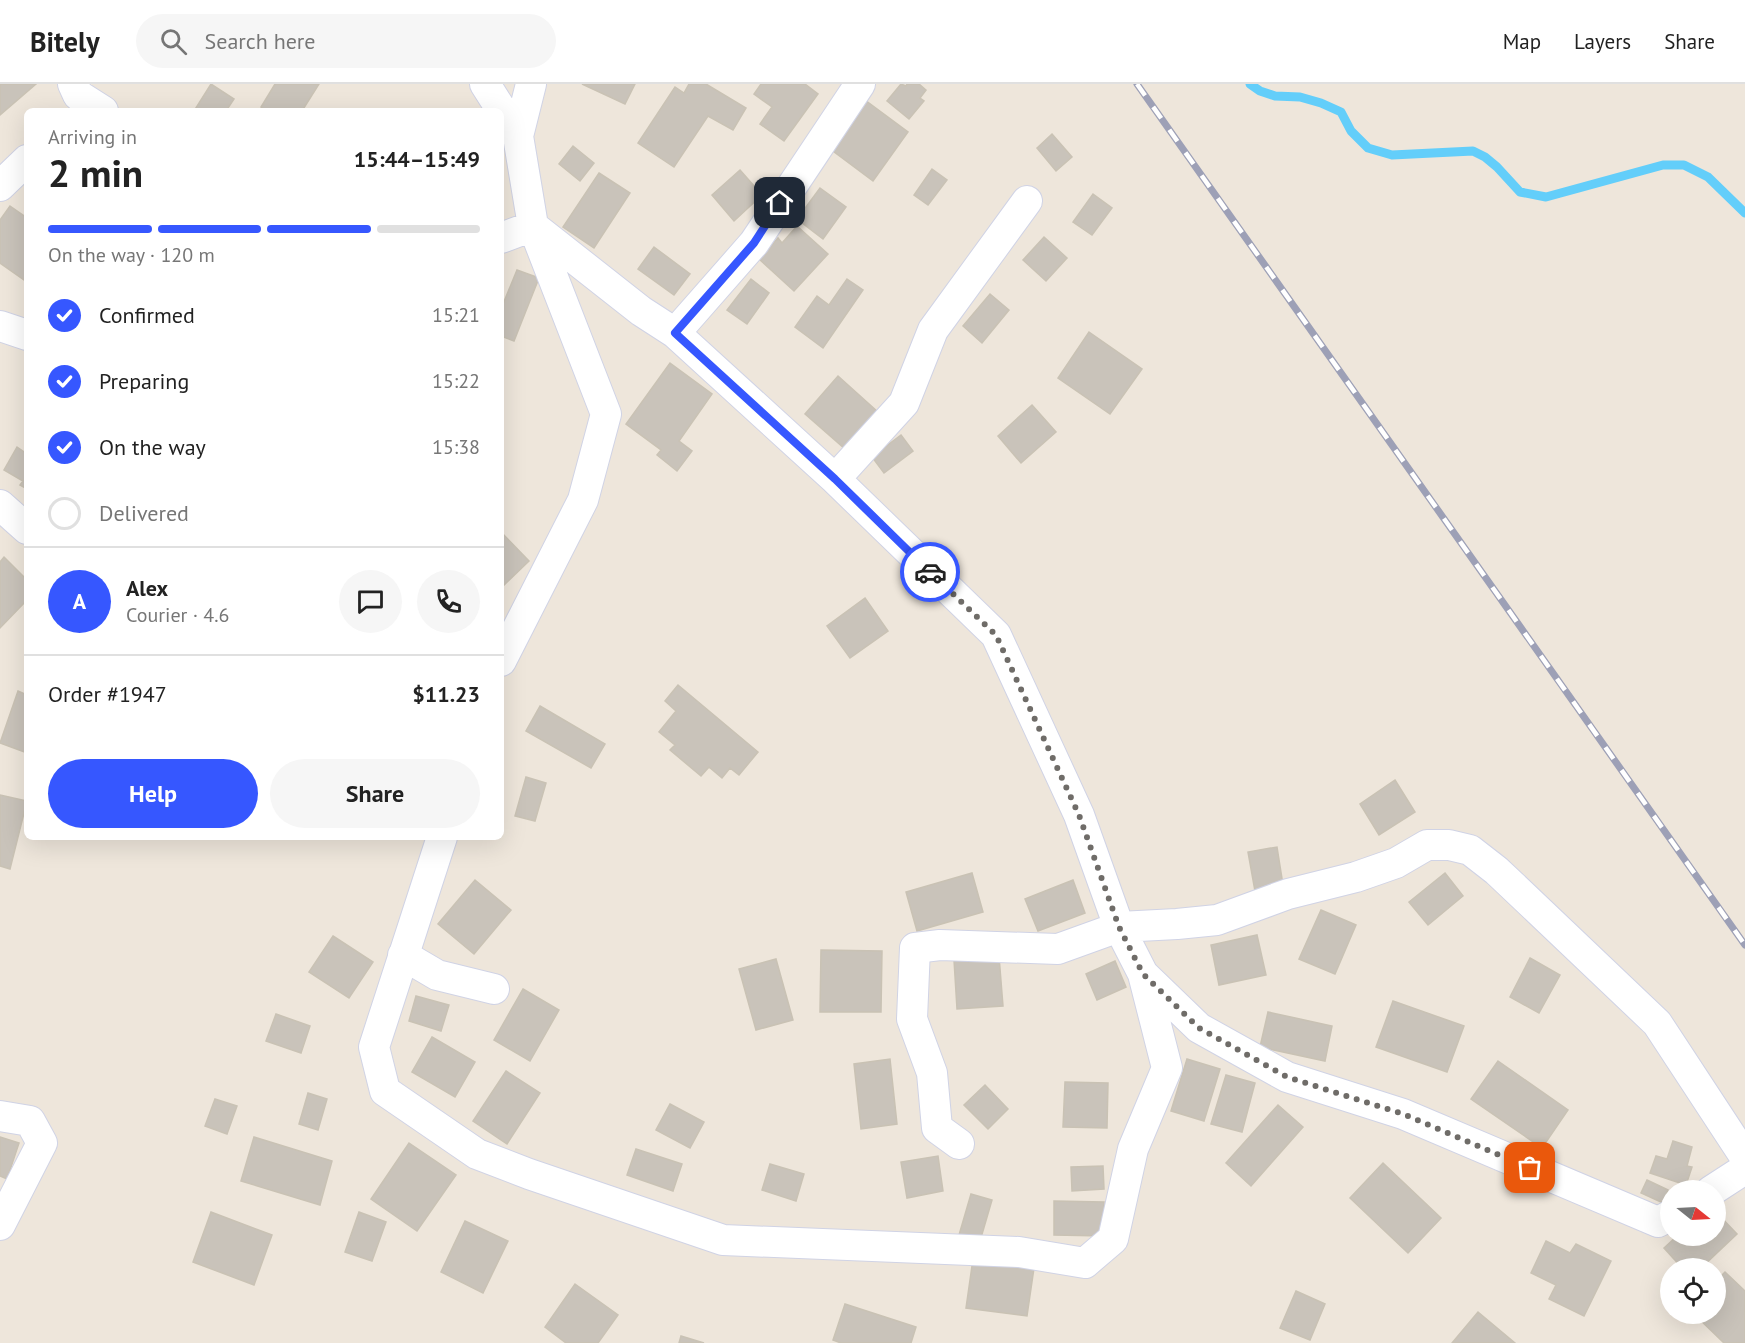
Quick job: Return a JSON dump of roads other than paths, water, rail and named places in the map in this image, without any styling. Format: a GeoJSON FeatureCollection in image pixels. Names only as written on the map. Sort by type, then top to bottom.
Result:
{"type":"FeatureCollection","features":[{"type":"Feature","properties":{"kind":"street"},"geometry":{"type":"LineString","coordinates":[[485,84],[500,108]]}},
{"type":"Feature","properties":{"kind":"street"},"geometry":{"type":"LineString","coordinates":[[518,136],[531,84]]}},
{"type":"Feature","properties":{"kind":"street"},"geometry":{"type":"LineString","coordinates":[[675,333],[754,243],[860,84]]}},
{"type":"Feature","properties":{"kind":"street"},"geometry":{"type":"LineString","coordinates":[[504,114],[518,136],[533,226],[606,414],[583,500],[504,655]]}},
{"type":"Feature","properties":{"kind":"street"},"geometry":{"type":"LineString","coordinates":[[0,186],[24,163]]}},
{"type":"Feature","properties":{"kind":"street"},"geometry":{"type":"LineString","coordinates":[[835,479],[904,403],[933,330],[1027,201]]}},
{"type":"Feature","properties":{"kind":"street"},"geometry":{"type":"LineString","coordinates":[[441,840],[374,1047],[385,1091],[477,1154],[723,1240],[1019,1252],[1084,1263],[1113,1239],[1133,1149],[1167,1068],[1143,974],[1119,927],[1079,815],[996,635],[835,479],[675,333],[635,306],[533,226]]}},
{"type":"Feature","properties":{"kind":"street"},"geometry":{"type":"LineString","coordinates":[[504,237],[533,226]]}},
{"type":"Feature","properties":{"kind":"street"},"geometry":{"type":"LineString","coordinates":[[0,326],[24,333]]}},
{"type":"Feature","properties":{"kind":"street"},"geometry":{"type":"LineString","coordinates":[[0,505],[24,526]]}},
{"type":"Feature","properties":{"kind":"street"},"geometry":{"type":"LineString","coordinates":[[959,1144],[937,1128],[932,1073],[912,1019],[915,948],[940,945],[1058,950],[1119,927],[1217,920],[1288,894],[1356,877],[1396,863],[1427,845],[1449,845],[1470,850],[1497,871],[1657,1023],[1745,1157]]}},
{"type":"Feature","properties":{"kind":"street"},"geometry":{"type":"LineString","coordinates":[[403,955],[436,975],[494,989]]}},
{"type":"Feature","properties":{"kind":"street"},"geometry":{"type":"LineString","coordinates":[[1143,974],[1199,1028],[1287,1077],[1403,1114],[1660,1221]]}},
{"type":"Feature","properties":{"kind":"street"},"geometry":{"type":"LineString","coordinates":[[0,1116],[30,1121],[42,1143],[0,1225]]}},
{"type":"Feature","properties":{"kind":"street"},"geometry":{"type":"LineString","coordinates":[[1726,1181],[1745,1169]]}},
{"type":"Feature","properties":{"kind":"waterway"},"geometry":{"type":"LineString","coordinates":[[1250,84],[1260,91],[1275,96],[1300,97],[1341,112],[1351,131],[1368,148],[1392,155],[1473,151],[1497,167],[1520,192],[1546,197],[1663,165],[1684,165],[1708,177],[1745,213]]}},
{"type":"Feature","properties":{"kind":"railway"},"geometry":{"type":"LineString","coordinates":[[1137,84],[1745,945]]}}]}
